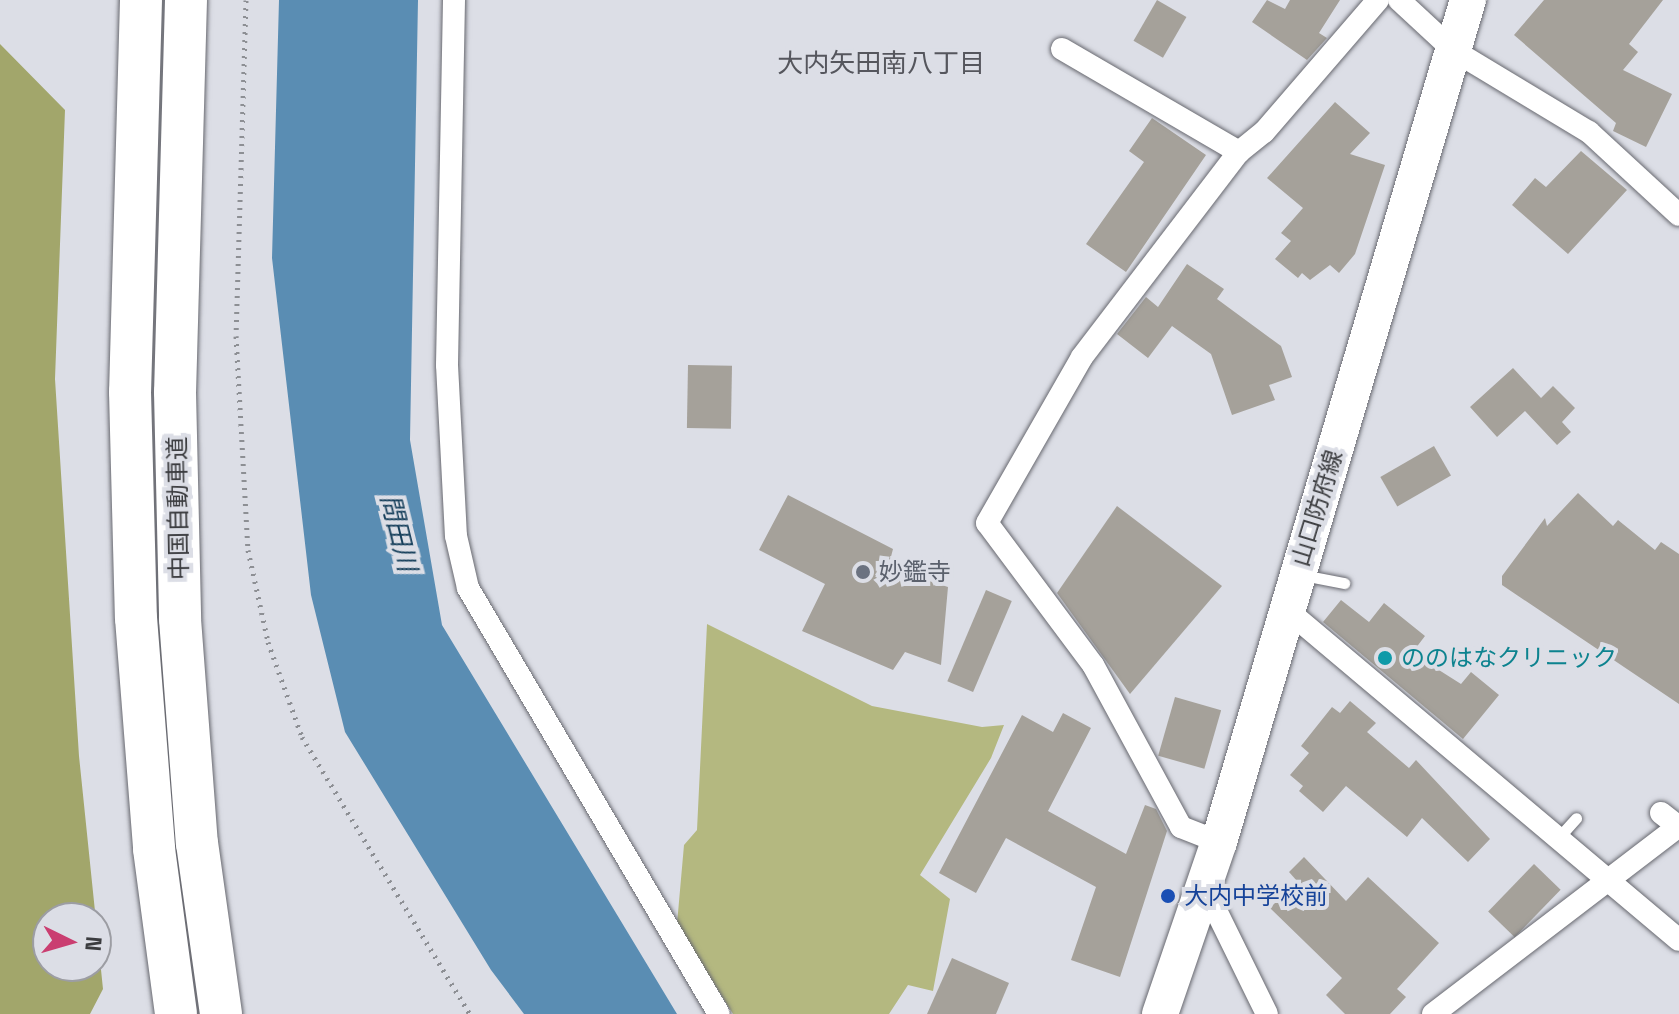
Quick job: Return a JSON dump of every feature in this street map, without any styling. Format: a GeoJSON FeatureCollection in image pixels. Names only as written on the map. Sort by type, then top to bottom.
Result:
{"type":"FeatureCollection","features":[{"type":"Feature","properties":{"kind":"highway","name":"中国自動車道"},"geometry":{"type":"LineString","coordinates":[[141,0],[130,392],[136,618],[154,849],[176,1014]]}},
{"type":"Feature","properties":{"kind":"highway","name":"中国自動車道"},"geometry":{"type":"LineString","coordinates":[[186,0],[175,392],[180,619],[197,843],[221,1014]]}},
{"type":"Feature","properties":{"kind":"main road","name":"山口防府線"},"geometry":{"type":"LineString","coordinates":[[1160,1014],[1219,842],[1468,0]]}},
{"type":"Feature","properties":{"kind":"street"},"geometry":{"type":"LineString","coordinates":[[454,0],[447,365],[456,536],[468,588],[719,1014]]}},
{"type":"Feature","properties":{"kind":"street"},"geometry":{"type":"LineString","coordinates":[[1219,842],[1181,827],[1093,665],[987,523],[1082,357],[1239,152],[1264,132],[1378,0]]}},
{"type":"Feature","properties":{"kind":"street"},"geometry":{"type":"LineString","coordinates":[[1399,0],[1453,50],[1589,132],[1679,215]]}},
{"type":"Feature","properties":{"kind":"street"},"geometry":{"type":"LineString","coordinates":[[1062,49],[1239,152]]}},
{"type":"Feature","properties":{"kind":"street"},"geometry":{"type":"LineString","coordinates":[[1287,610],[1612,879],[1679,940]]}},
{"type":"Feature","properties":{"kind":"street"},"geometry":{"type":"LineString","coordinates":[[1433,1014],[1612,879],[1673,822]]}},
{"type":"Feature","properties":{"kind":"street"},"geometry":{"type":"LineString","coordinates":[[1205,888],[1267,1014]]}},
{"type":"Feature","properties":{"kind":"lane"},"geometry":{"type":"LineString","coordinates":[[1298,574],[1344,583]]}},
{"type":"Feature","properties":{"kind":"lane"},"geometry":{"type":"LineString","coordinates":[[1560,836],[1576,818]]}},
{"type":"Feature","properties":{"kind":"path"},"geometry":{"type":"LineString","coordinates":[[246,0],[236,336],[248,550],[268,642],[302,737],[470,1014]]}},
{"type":"Feature","properties":{"kind":"green space"},"geometry":{"type":"Polygon","coordinates":[[[0,44],[65,110],[55,379],[79,756],[94,902],[32,902],[32,982],[102,982],[103,989],[90,1014],[0,1014],[0,44]]]}},
{"type":"Feature","properties":{"kind":"green space"},"geometry":{"type":"Polygon","coordinates":[[[707,624],[872,706],[982,727],[1004,725],[991,758],[920,875],[950,899],[933,991],[908,985],[889,1014],[733,1014],[677,924],[684,845],[697,830],[707,624]]]}},
{"type":"Feature","properties":{"kind":"water","name":"問田川"},"geometry":{"type":"Polygon","coordinates":[[[279,0],[418,0],[410,440],[442,625],[677,1014],[524,1014],[491,970],[345,732],[311,595],[272,258],[279,0]]]}},
{"type":"Feature","properties":{"kind":"building"},"geometry":{"type":"Polygon","coordinates":[[[1157,0],[1186,17],[1163,58],[1134,41],[1157,0]]]}},
{"type":"Feature","properties":{"kind":"building"},"geometry":{"type":"Polygon","coordinates":[[[1267,0],[1285,9],[1290,0],[1340,0],[1319,33],[1327,38],[1307,60],[1252,22],[1267,0]]]}},
{"type":"Feature","properties":{"kind":"building"},"geometry":{"type":"Polygon","coordinates":[[[1544,0],[1663,0],[1629,44],[1638,52],[1623,70],[1672,94],[1646,147],[1613,131],[1616,123],[1514,35],[1544,0]]]}},
{"type":"Feature","properties":{"kind":"building"},"geometry":{"type":"Polygon","coordinates":[[[1335,102],[1370,133],[1350,154],[1385,165],[1355,254],[1339,273],[1330,265],[1310,280],[1302,273],[1298,278],[1275,259],[1291,241],[1281,233],[1303,208],[1267,178],[1335,102]]]}},
{"type":"Feature","properties":{"kind":"building"},"geometry":{"type":"Polygon","coordinates":[[[1152,118],[1206,155],[1126,272],[1086,244],[1144,162],[1129,151],[1152,118]]]}},
{"type":"Feature","properties":{"kind":"building"},"geometry":{"type":"Polygon","coordinates":[[[1581,151],[1627,190],[1568,254],[1512,205],[1535,178],[1546,187],[1581,151]]]}},
{"type":"Feature","properties":{"kind":"building"},"geometry":{"type":"Polygon","coordinates":[[[1187,264],[1224,289],[1217,299],[1281,346],[1292,377],[1269,385],[1275,400],[1232,415],[1211,354],[1172,326],[1148,358],[1117,334],[1146,297],[1158,307],[1187,264]]]}},
{"type":"Feature","properties":{"kind":"building"},"geometry":{"type":"Polygon","coordinates":[[[688,365],[732,366],[731,429],[687,428],[688,365]]]}},
{"type":"Feature","properties":{"kind":"building"},"geometry":{"type":"Polygon","coordinates":[[[1513,368],[1541,398],[1553,386],[1575,408],[1562,422],[1571,432],[1557,445],[1525,411],[1497,437],[1470,407],[1513,368]]]}},
{"type":"Feature","properties":{"kind":"building"},"geometry":{"type":"Polygon","coordinates":[[[1434,446],[1451,475],[1397,506],[1380,477],[1434,446]]]}},
{"type":"Feature","properties":{"kind":"building"},"geometry":{"type":"Polygon","coordinates":[[[1578,493],[1613,526],[1618,520],[1655,550],[1661,542],[1679,554],[1679,704],[1502,585],[1502,576],[1545,518],[1547,526],[1578,493]]]}},
{"type":"Feature","properties":{"kind":"building"},"geometry":{"type":"Polygon","coordinates":[[[788,495],[893,549],[888,568],[948,587],[941,665],[905,652],[893,670],[802,631],[825,584],[759,550],[788,495]]]}},
{"type":"Feature","properties":{"kind":"building"},"geometry":{"type":"Polygon","coordinates":[[[1117,506],[1222,586],[1130,694],[1057,593],[1117,506]]]}},
{"type":"Feature","properties":{"kind":"building"},"geometry":{"type":"Polygon","coordinates":[[[986,590],[1012,601],[973,692],[947,681],[986,590]]]}},
{"type":"Feature","properties":{"kind":"building"},"geometry":{"type":"Polygon","coordinates":[[[1341,600],[1369,622],[1384,603],[1425,636],[1412,653],[1461,684],[1471,672],[1499,695],[1463,739],[1323,622],[1341,600]]]}},
{"type":"Feature","properties":{"kind":"building"},"geometry":{"type":"Polygon","coordinates":[[[1175,697],[1221,710],[1204,769],[1158,756],[1175,697]]]}},
{"type":"Feature","properties":{"kind":"building"},"geometry":{"type":"Polygon","coordinates":[[[1350,701],[1376,723],[1367,732],[1409,768],[1416,760],[1490,839],[1468,862],[1422,818],[1407,837],[1346,786],[1323,812],[1299,791],[1303,786],[1290,775],[1309,753],[1301,746],[1332,707],[1340,713],[1350,701]]]}},
{"type":"Feature","properties":{"kind":"building"},"geometry":{"type":"Polygon","coordinates":[[[1063,713],[1091,728],[1048,811],[1126,854],[1145,805],[1156,809],[1167,831],[1120,977],[1071,960],[1096,887],[1006,838],[976,893],[939,873],[1022,715],[1053,732],[1063,713]]]}},
{"type":"Feature","properties":{"kind":"building"},"geometry":{"type":"Polygon","coordinates":[[[1304,857],[1346,901],[1368,877],[1439,943],[1397,989],[1406,997],[1390,1014],[1345,1014],[1326,995],[1342,978],[1270,908],[1297,881],[1289,872],[1304,857]]]}},
{"type":"Feature","properties":{"kind":"building"},"geometry":{"type":"Polygon","coordinates":[[[1534,864],[1561,890],[1515,937],[1488,911],[1534,864]]]}},
{"type":"Feature","properties":{"kind":"building"},"geometry":{"type":"Polygon","coordinates":[[[952,958],[1009,983],[996,1014],[927,1014],[952,958]]]}},
{"type":"Feature","properties":{"kind":"place","name":"妙鑑寺"},"geometry":{"type":"Point","coordinates":[863,572]}},
{"type":"Feature","properties":{"kind":"place","name":"ののはなクリニック"},"geometry":{"type":"Point","coordinates":[1385,658]}},
{"type":"Feature","properties":{"kind":"place","name":"大内中学校前"},"geometry":{"type":"Point","coordinates":[1168,896]}},
{"type":"Feature","properties":{"kind":"district","name":"大内矢田南八丁目"},"geometry":{"type":"Point","coordinates":[881,64]}}]}
